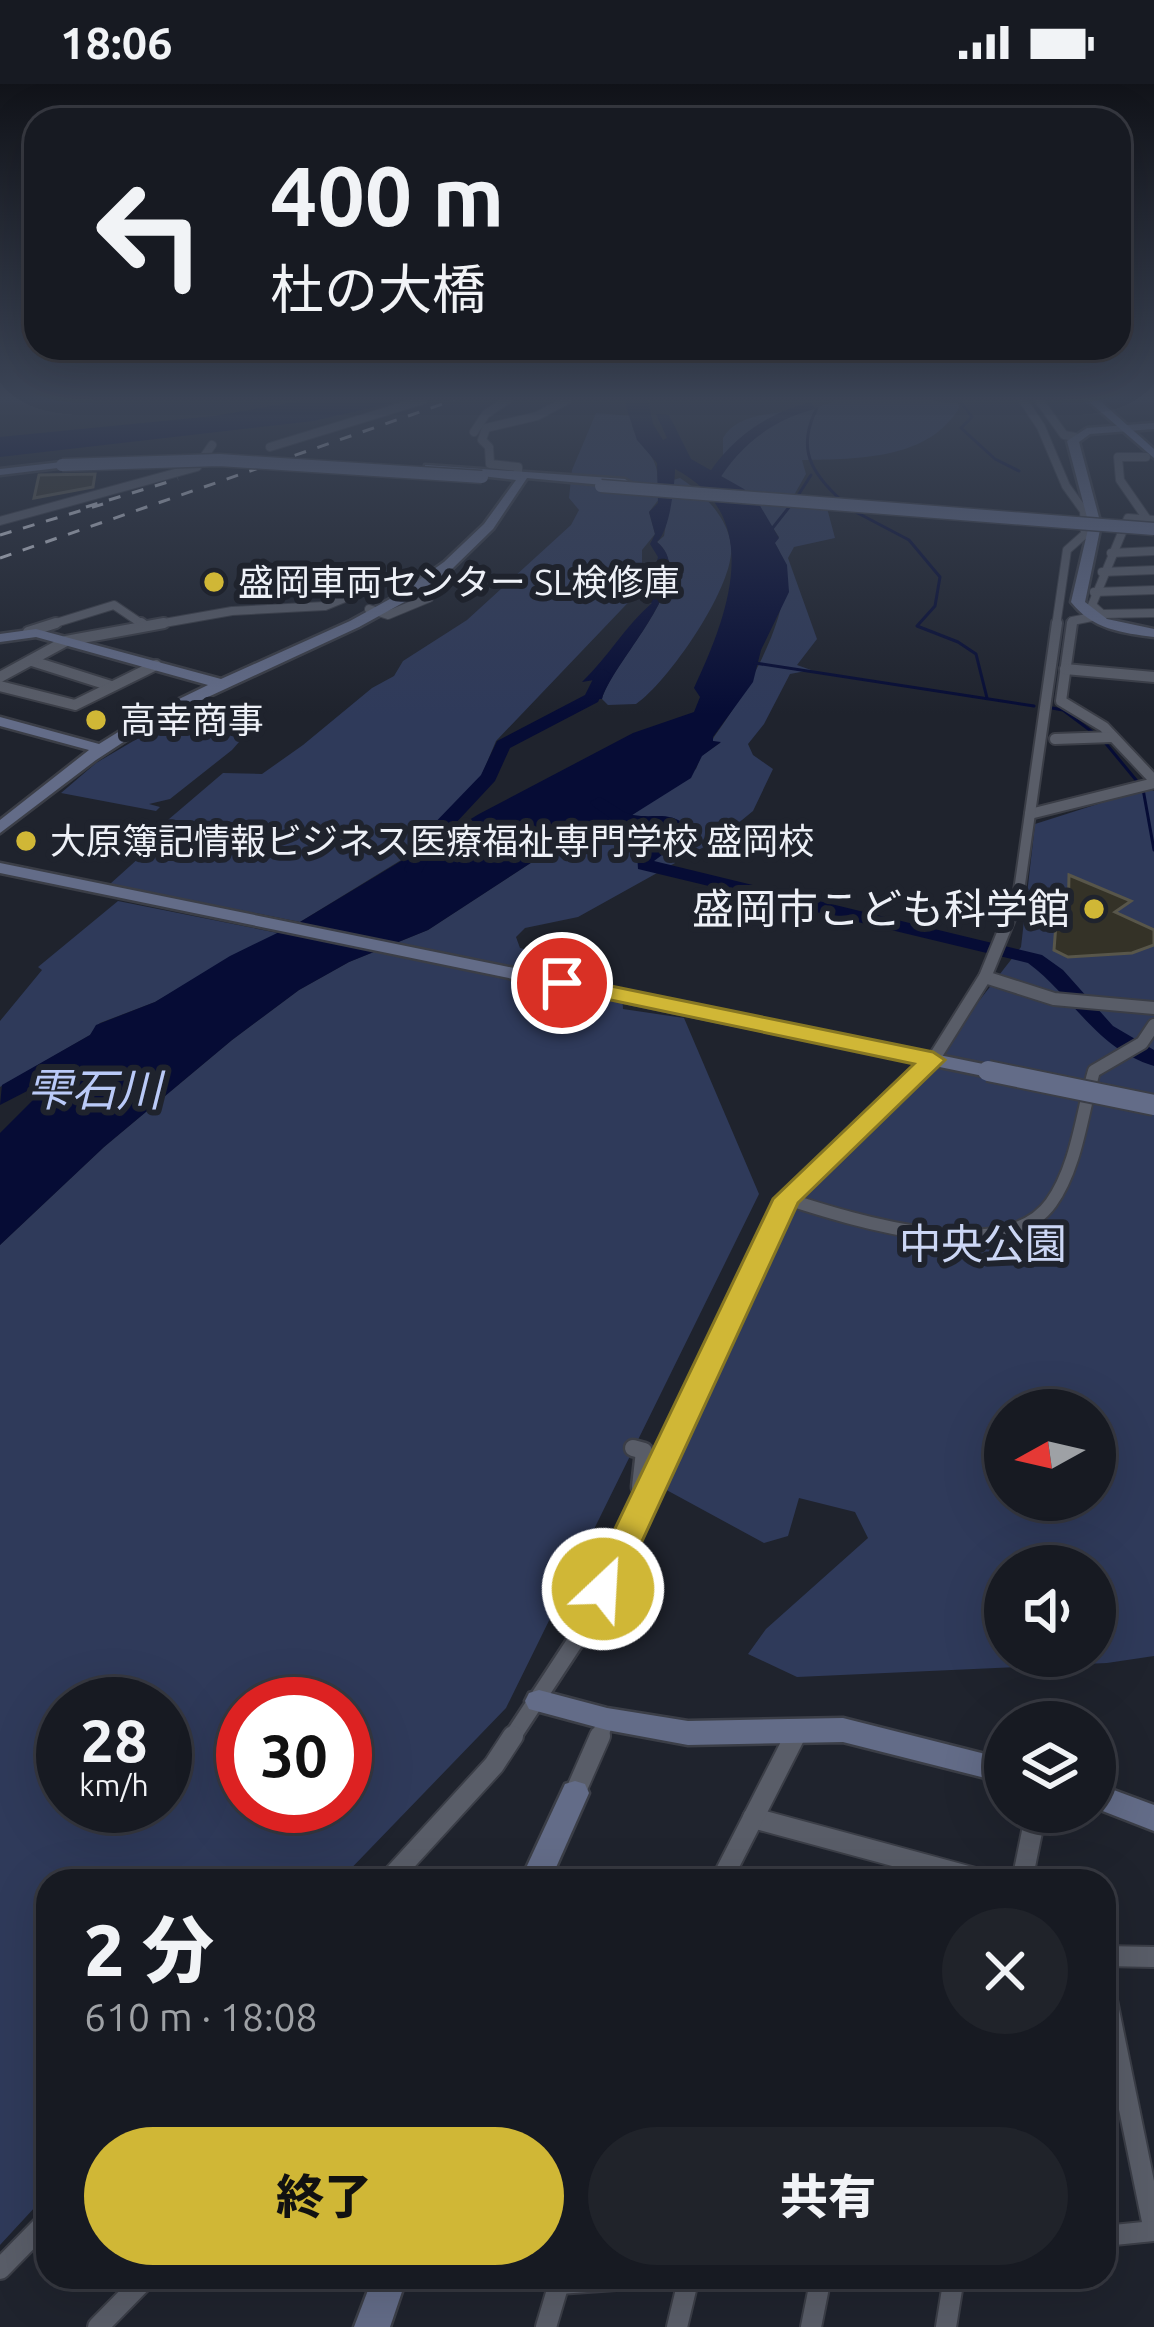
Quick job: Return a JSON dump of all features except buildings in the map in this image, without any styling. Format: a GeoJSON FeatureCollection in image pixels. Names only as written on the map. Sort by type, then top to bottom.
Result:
{"type":"FeatureCollection","features":[{"type":"Feature","properties":{"kind":"street"},"geometry":{"type":"LineString","coordinates":[[0,520],[57,505]]}},
{"type":"Feature","properties":{"kind":"street"},"geometry":{"type":"LineString","coordinates":[[373,610],[424,578],[477,533],[498,505]]}},
{"type":"Feature","properties":{"kind":"street"},"geometry":{"type":"LineString","coordinates":[[0,812],[94,747],[216,682],[425,585],[490,530],[503,505]]}},
{"type":"Feature","properties":{"kind":"street"},"geometry":{"type":"LineString","coordinates":[[914,505],[1153,525]]}},
{"type":"Feature","properties":{"kind":"street"},"geometry":{"type":"LineString","coordinates":[[399,1869],[494,1765],[584,1628],[787,1199],[933,1060],[985,977],[1018,898],[1067,550],[1085,534],[1084,511],[1078,505]]}},
{"type":"Feature","properties":{"kind":"street"},"geometry":{"type":"LineString","coordinates":[[1090,505],[1094,517],[1088,590],[1092,604],[1102,614],[1154,613]]}},
{"type":"Feature","properties":{"kind":"street"},"geometry":{"type":"LineString","coordinates":[[1092,617],[1078,602],[1102,572],[1128,518],[1153,525]]}},
{"type":"Feature","properties":{"kind":"street"},"geometry":{"type":"LineString","coordinates":[[1120,532],[1153,525]]}},
{"type":"Feature","properties":{"kind":"street"},"geometry":{"type":"LineString","coordinates":[[1111,553],[1154,551]]}},
{"type":"Feature","properties":{"kind":"street"},"geometry":{"type":"LineString","coordinates":[[1102,572],[1154,570]]}},
{"type":"Feature","properties":{"kind":"street"},"geometry":{"type":"LineString","coordinates":[[0,682],[66,640],[232,611],[325,606],[403,574],[424,578]]}},
{"type":"Feature","properties":{"kind":"street"},"geometry":{"type":"LineString","coordinates":[[1088,590],[1154,590]]}},
{"type":"Feature","properties":{"kind":"street"},"geometry":{"type":"LineString","coordinates":[[373,610],[398,612],[429,598]]}},
{"type":"Feature","properties":{"kind":"street"},"geometry":{"type":"LineString","coordinates":[[0,638],[115,605],[145,626]]}},
{"type":"Feature","properties":{"kind":"street"},"geometry":{"type":"LineString","coordinates":[[1030,814],[1154,781],[1084,711],[1061,701],[1072,622],[1092,617],[1154,633]]}},
{"type":"Feature","properties":{"kind":"street"},"geometry":{"type":"LineString","coordinates":[[28,632],[216,682]]}},
{"type":"Feature","properties":{"kind":"street"},"geometry":{"type":"LineString","coordinates":[[32,661],[112,686]]}},
{"type":"Feature","properties":{"kind":"street"},"geometry":{"type":"LineString","coordinates":[[0,682],[75,705],[156,665]]}},
{"type":"Feature","properties":{"kind":"street"},"geometry":{"type":"LineString","coordinates":[[1065,669],[1154,677]]}},
{"type":"Feature","properties":{"kind":"street"},"geometry":{"type":"LineString","coordinates":[[0,721],[94,747]]}},
{"type":"Feature","properties":{"kind":"street"},"geometry":{"type":"LineString","coordinates":[[1055,739],[1112,737]]}},
{"type":"Feature","properties":{"kind":"street"},"geometry":{"type":"LineString","coordinates":[[0,827],[94,747]]}},
{"type":"Feature","properties":{"kind":"street"},"geometry":{"type":"LineString","coordinates":[[0,859],[72,874],[88,886]]}},
{"type":"Feature","properties":{"kind":"street"},"geometry":{"type":"LineString","coordinates":[[0,868],[1154,1105]]}},
{"type":"Feature","properties":{"kind":"street"},"geometry":{"type":"LineString","coordinates":[[985,977],[1054,999],[1154,1008]]}},
{"type":"Feature","properties":{"kind":"street"},"geometry":{"type":"LineString","coordinates":[[787,1199],[903,1231],[994,1232],[1031,1222],[1052,1203],[1094,1071],[1137,1047],[1154,1024]]}},
{"type":"Feature","properties":{"kind":"street"},"geometry":{"type":"LineString","coordinates":[[633,1448],[644,1451],[640,1487],[645,1497]]}},
{"type":"Feature","properties":{"kind":"street"},"geometry":{"type":"LineString","coordinates":[[539,1701],[607,1720],[712,1735],[800,1728],[843,1730],[984,1766]]}},
{"type":"Feature","properties":{"kind":"street"},"geometry":{"type":"LineString","coordinates":[[540,1869],[607,1720]]}},
{"type":"Feature","properties":{"kind":"street"},"geometry":{"type":"LineString","coordinates":[[727,1869],[800,1728]]}},
{"type":"Feature","properties":{"kind":"street"},"geometry":{"type":"LineString","coordinates":[[1116,1803],[1154,1818]]}},
{"type":"Feature","properties":{"kind":"street"},"geometry":{"type":"LineString","coordinates":[[753,1818],[942,1869]]}},
{"type":"Feature","properties":{"kind":"street"},"geometry":{"type":"LineString","coordinates":[[1024,1869],[1032,1833]]}},
{"type":"Feature","properties":{"kind":"street"},"geometry":{"type":"LineString","coordinates":[[1116,1956],[1154,1957]]}},
{"type":"Feature","properties":{"kind":"street"},"geometry":{"type":"LineString","coordinates":[[1116,2044],[1154,2231],[1116,2235]]}},
{"type":"Feature","properties":{"kind":"street"},"geometry":{"type":"LineString","coordinates":[[0,2269],[36,2232]]}},
{"type":"Feature","properties":{"kind":"street"},"geometry":{"type":"LineString","coordinates":[[98,2327],[135,2289]]}},
{"type":"Feature","properties":{"kind":"street"},"geometry":{"type":"LineString","coordinates":[[372,2327],[386,2289]]}},
{"type":"Feature","properties":{"kind":"street"},"geometry":{"type":"LineString","coordinates":[[546,2327],[557,2289]]}},
{"type":"Feature","properties":{"kind":"street"},"geometry":{"type":"LineString","coordinates":[[677,2327],[686,2289]]}},
{"type":"Feature","properties":{"kind":"street"},"geometry":{"type":"LineString","coordinates":[[812,2327],[819,2289]]}},
{"type":"Feature","properties":{"kind":"street"},"geometry":{"type":"LineString","coordinates":[[946,2327],[952,2289]]}},
{"type":"Feature","properties":{"kind":"green space"},"geometry":{"type":"Polygon","coordinates":[[[575,505],[655,505],[649,512],[655,534],[642,550],[642,588],[496,741],[480,779],[424,846],[300,922],[110,884],[140,857],[155,831],[223,773],[262,774],[303,745],[372,688],[394,676],[403,661],[467,620],[571,525],[579,510],[575,505]]]}},
{"type":"Feature","properties":{"kind":"green space"},"geometry":{"type":"Polygon","coordinates":[[[669,505],[710,505],[729,534],[730,562],[712,606],[665,675],[636,704],[608,705],[602,699],[610,681],[651,618],[669,576],[668,558],[657,542],[664,536],[669,505]]]}},
{"type":"Feature","properties":{"kind":"green space"},"geometry":{"type":"Polygon","coordinates":[[[755,505],[827,508],[835,538],[794,547],[788,558],[817,639],[797,665],[811,670],[790,674],[748,744],[753,755],[773,769],[753,811],[720,838],[578,917],[525,928],[516,937],[520,948],[580,964],[622,990],[623,1009],[684,1018],[759,1194],[506,1708],[351,1869],[36,1869],[36,2206],[0,2245],[0,1245],[104,1147],[299,990],[349,962],[428,930],[543,855],[629,817],[696,769],[701,756],[720,743],[712,741],[756,670],[779,615],[783,563],[774,542],[779,537],[755,505]]]}},
{"type":"Feature","properties":{"kind":"green space"},"geometry":{"type":"Polygon","coordinates":[[[186,710],[253,726],[232,750],[170,799],[149,804],[160,807],[156,811],[61,793],[96,763],[186,710]]]}},
{"type":"Feature","properties":{"kind":"green space","name":"中央公園"},"geometry":{"type":"Polygon","coordinates":[[[1148,788],[1154,791],[1154,1656],[1116,1662],[1116,1545],[984,1545],[984,1669],[797,1677],[748,1654],[766,1629],[868,1538],[855,1512],[799,1498],[788,1536],[764,1543],[661,1487],[787,1199],[933,1060],[1021,947],[1035,824],[1148,788]]]}},
{"type":"Feature","properties":{"kind":"green space"},"geometry":{"type":"Polygon","coordinates":[[[118,901],[278,933],[155,1002],[100,1023],[90,1035],[0,1087],[0,1021],[42,970],[38,967],[118,901]]]}},
{"type":"Feature","properties":{"kind":"water","name":"雫石川"},"geometry":{"type":"Polygon","coordinates":[[[656,505],[671,505],[657,542],[668,557],[669,576],[651,618],[602,699],[587,699],[594,680],[582,682],[652,603],[646,601],[658,557],[650,544],[655,534],[649,512],[656,505]]]}},
{"type":"Feature","properties":{"kind":"water","name":"雫石川"},"geometry":{"type":"Polygon","coordinates":[[[715,505],[759,505],[779,538],[775,543],[787,565],[789,592],[761,650],[753,682],[713,737],[721,742],[702,756],[691,778],[629,817],[543,855],[428,930],[349,962],[299,990],[104,1147],[0,1245],[0,1133],[43,1090],[35,1087],[0,1105],[2,1085],[90,1035],[96,1025],[155,1002],[479,814],[633,733],[694,712],[700,697],[694,688],[727,599],[730,540],[715,505]]]}},
{"type":"Feature","properties":{"kind":"waterway"},"geometry":{"type":"LineString","coordinates":[[771,530],[790,506]]}},
{"type":"Feature","properties":{"kind":"waterway"},"geometry":{"type":"LineString","coordinates":[[852,510],[909,540],[940,577],[935,606],[917,626],[976,654],[987,698]]}},
{"type":"Feature","properties":{"kind":"waterway"},"geometry":{"type":"LineString","coordinates":[[755,663],[1034,706]]}},
{"type":"Feature","properties":{"kind":"waterway","name":"雫石川"},"geometry":{"type":"LineString","coordinates":[[414,869],[432,837],[489,777],[503,745],[592,698],[603,674]]}},
{"type":"Feature","properties":{"kind":"waterway"},"geometry":{"type":"LineString","coordinates":[[1052,708],[1063,710],[1095,734]]}},
{"type":"Feature","properties":{"kind":"waterway"},"geometry":{"type":"LineString","coordinates":[[1103,740],[1136,780]]}},
{"type":"Feature","properties":{"kind":"waterway"},"geometry":{"type":"LineString","coordinates":[[1143,789],[1154,850]]}},
{"type":"Feature","properties":{"kind":"waterway"},"geometry":{"type":"LineString","coordinates":[[599,802],[626,821],[665,819],[679,827],[671,839],[644,856],[645,865],[1035,959],[1056,974],[1105,1031],[1154,1059]]}},
{"type":"Feature","properties":{"kind":"railway"},"geometry":{"type":"LineString","coordinates":[[86,507],[94,505]]}},
{"type":"Feature","properties":{"kind":"railway"},"geometry":{"type":"LineString","coordinates":[[0,535],[101,505]]}},
{"type":"Feature","properties":{"kind":"railway"},"geometry":{"type":"LineString","coordinates":[[0,558],[153,505]]}},
{"type":"Feature","properties":{"kind":"place","name":"盛岡車両センター SL検修庫"},"geometry":{"type":"Point","coordinates":[214,582]}},
{"type":"Feature","properties":{"kind":"place","name":"高幸商事"},"geometry":{"type":"Point","coordinates":[96,720]}},
{"type":"Feature","properties":{"kind":"place","name":"大原簿記情報ビジネス医療福祉専門学校 盛岡校"},"geometry":{"type":"Point","coordinates":[26,841]}},
{"type":"Feature","properties":{"kind":"place","name":"盛岡市こども科学館"},"geometry":{"type":"Point","coordinates":[1094,909]}},
{"type":"Feature","properties":{"kind":"route"},"geometry":{"type":"LineString","coordinates":[[562,983],[933,1060],[787,1199],[603,1589]]}}]}
